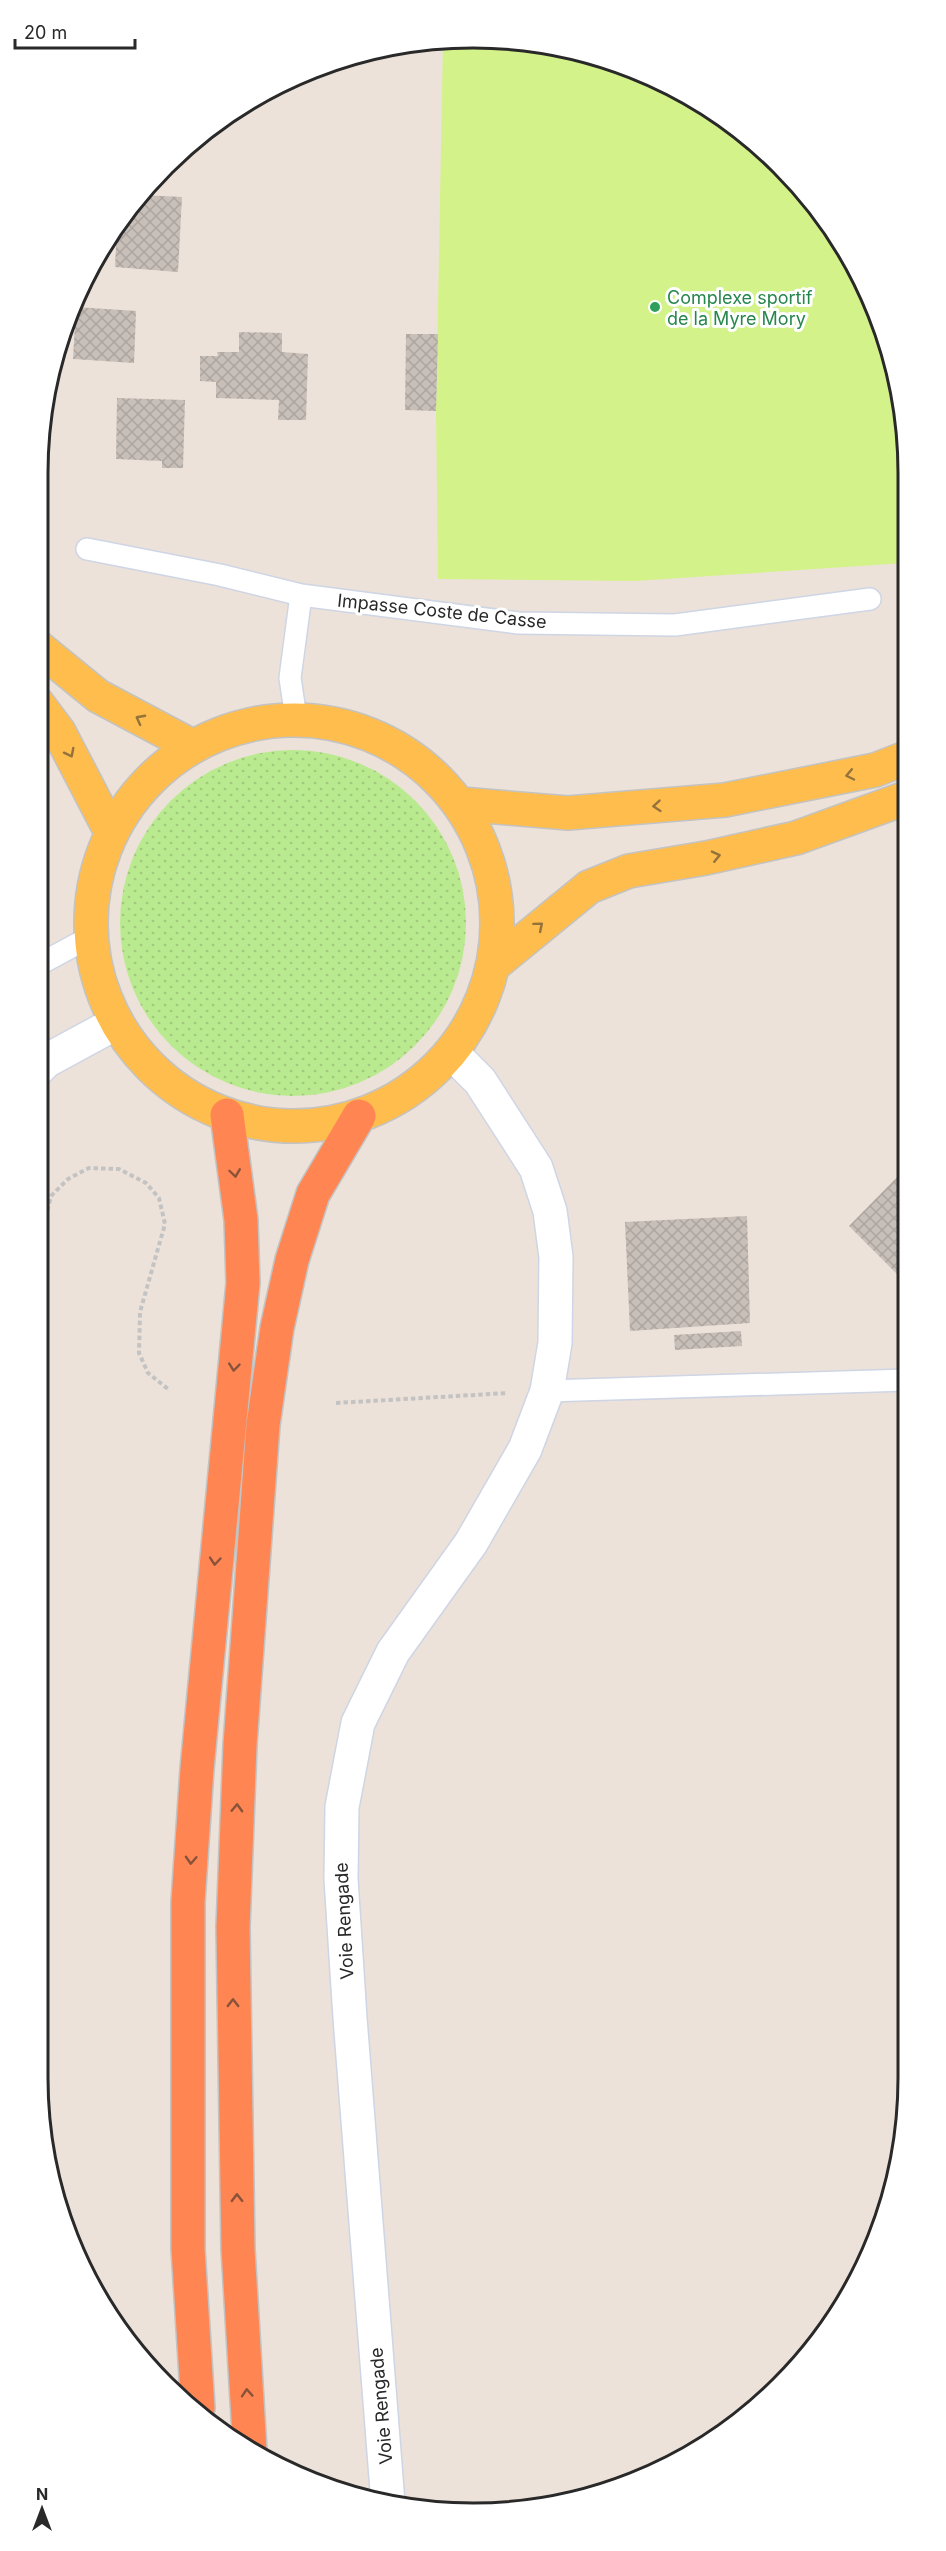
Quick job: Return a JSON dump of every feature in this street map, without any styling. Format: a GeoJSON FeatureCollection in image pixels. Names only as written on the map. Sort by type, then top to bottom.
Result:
{"type":"FeatureCollection","features":[{"type":"Feature","properties":{"kind":"highway"},"geometry":{"type":"LineString","coordinates":[[198,2402],[188,2249],[188,1902],[196,1769],[243,1283],[241,1220],[227,1115]]}},
{"type":"Feature","properties":{"kind":"highway"},"geometry":{"type":"LineString","coordinates":[[249,2439],[238,2249],[233,1927],[240,1745],[262,1436],[277,1328],[292,1260],[313,1194],[359,1116]]}},
{"type":"Feature","properties":{"kind":"main road"},"geometry":{"type":"LineString","coordinates":[[48,655],[98,696],[192,746]]}},
{"type":"Feature","properties":{"kind":"main road"},"geometry":{"type":"LineString","coordinates":[[48,717],[59,732],[111,832]]}},
{"type":"Feature","properties":{"kind":"main road"},"geometry":{"type":"LineString","coordinates":[[296,718],[359,729],[416,758],[461,804],[487,853],[499,908],[495,964],[479,1011],[452,1053],[410,1091],[359,1116],[293,1127],[227,1115],[183,1094],[145,1062],[116,1023],[98,981],[90,937],[91,902],[97,866],[111,832],[145,783],[192,746],[242,725],[296,718]]}},
{"type":"Feature","properties":{"kind":"main road"},"geometry":{"type":"LineString","coordinates":[[461,804],[568,813],[725,800],[875,770],[898,761]]}},
{"type":"Feature","properties":{"kind":"main road"},"geometry":{"type":"LineString","coordinates":[[495,964],[589,887],[629,872],[796,838],[898,801]]}},
{"type":"Feature","properties":{"kind":"street"},"geometry":{"type":"LineString","coordinates":[[48,1060],[116,1023]]}},
{"type":"Feature","properties":{"kind":"street","name":"Voie Rengade"},"geometry":{"type":"LineString","coordinates":[[387,2494],[350,2018],[341,1878],[342,1807],[358,1724],[393,1652],[471,1543],[525,1449],[547,1391],[555,1343],[556,1257],[550,1211],[536,1168],[480,1081],[452,1053]]}},
{"type":"Feature","properties":{"kind":"lane","name":"Impasse Coste de Casse"},"geometry":{"type":"LineString","coordinates":[[87,549],[220,575],[301,595],[518,622],[675,625],[870,599]]}},
{"type":"Feature","properties":{"kind":"lane"},"geometry":{"type":"LineString","coordinates":[[296,718],[290,678],[301,595]]}},
{"type":"Feature","properties":{"kind":"lane"},"geometry":{"type":"LineString","coordinates":[[48,960],[90,937]]}},
{"type":"Feature","properties":{"kind":"lane"},"geometry":{"type":"LineString","coordinates":[[547,1391],[898,1380]]}},
{"type":"Feature","properties":{"kind":"path"},"geometry":{"type":"LineString","coordinates":[[48,1208],[51,1196],[68,1179],[89,1168],[119,1169],[146,1183],[159,1198],[165,1224],[140,1312],[139,1353],[148,1373],[168,1389]]}},
{"type":"Feature","properties":{"kind":"path"},"geometry":{"type":"LineString","coordinates":[[336,1403],[547,1391]]}},
{"type":"Feature","properties":{"kind":"green space","name":"Complexe sportif de la Myre Mory"},"geometry":{"type":"Polygon","coordinates":[[[443,49],[501,49],[583,62],[636,80],[661,92],[686,105],[732,136],[774,172],[793,193],[841,260],[866,310],[884,363],[890,390],[897,445],[898,563],[635,581],[438,579],[436,411],[443,49]]]}},
{"type":"Feature","properties":{"kind":"green space"},"geometry":{"type":"Polygon","coordinates":[[[293,750],[327,754],[359,763],[389,779],[415,801],[437,827],[453,857],[462,889],[466,923],[462,957],[453,989],[437,1019],[415,1045],[389,1067],[359,1083],[327,1092],[293,1096],[259,1092],[227,1083],[197,1067],[171,1045],[149,1019],[133,989],[124,957],[120,923],[124,889],[133,857],[149,827],[171,801],[197,779],[227,763],[259,754],[293,750]]]}},
{"type":"Feature","properties":{"kind":"building"},"geometry":{"type":"Polygon","coordinates":[[[151,196],[182,197],[178,272],[115,267],[116,243],[151,196]]]}},
{"type":"Feature","properties":{"kind":"building"},"geometry":{"type":"Polygon","coordinates":[[[81,307],[136,311],[134,363],[73,359],[75,324],[81,307]]]}},
{"type":"Feature","properties":{"kind":"building"},"geometry":{"type":"Polygon","coordinates":[[[239,332],[282,333],[282,352],[308,354],[306,420],[278,420],[279,400],[216,398],[216,382],[200,381],[200,356],[218,356],[217,352],[239,352],[239,332]]]}},
{"type":"Feature","properties":{"kind":"building"},"geometry":{"type":"Polygon","coordinates":[[[406,334],[438,334],[436,411],[405,410],[406,334]]]}},
{"type":"Feature","properties":{"kind":"building"},"geometry":{"type":"Polygon","coordinates":[[[117,398],[185,400],[183,468],[162,468],[162,461],[116,459],[117,398]]]}},
{"type":"Feature","properties":{"kind":"building"},"geometry":{"type":"Polygon","coordinates":[[[898,1176],[898,1275],[849,1226],[898,1176]]]}},
{"type":"Feature","properties":{"kind":"building"},"geometry":{"type":"Polygon","coordinates":[[[747,1216],[750,1323],[630,1331],[625,1222],[747,1216]]]}},
{"type":"Feature","properties":{"kind":"building"},"geometry":{"type":"Polygon","coordinates":[[[741,1331],[742,1346],[675,1350],[674,1335],[741,1331]]]}},
{"type":"Feature","properties":{"kind":"place","name":"Complexe sportif de la Myre Mory"},"geometry":{"type":"Point","coordinates":[655,307]}}]}
